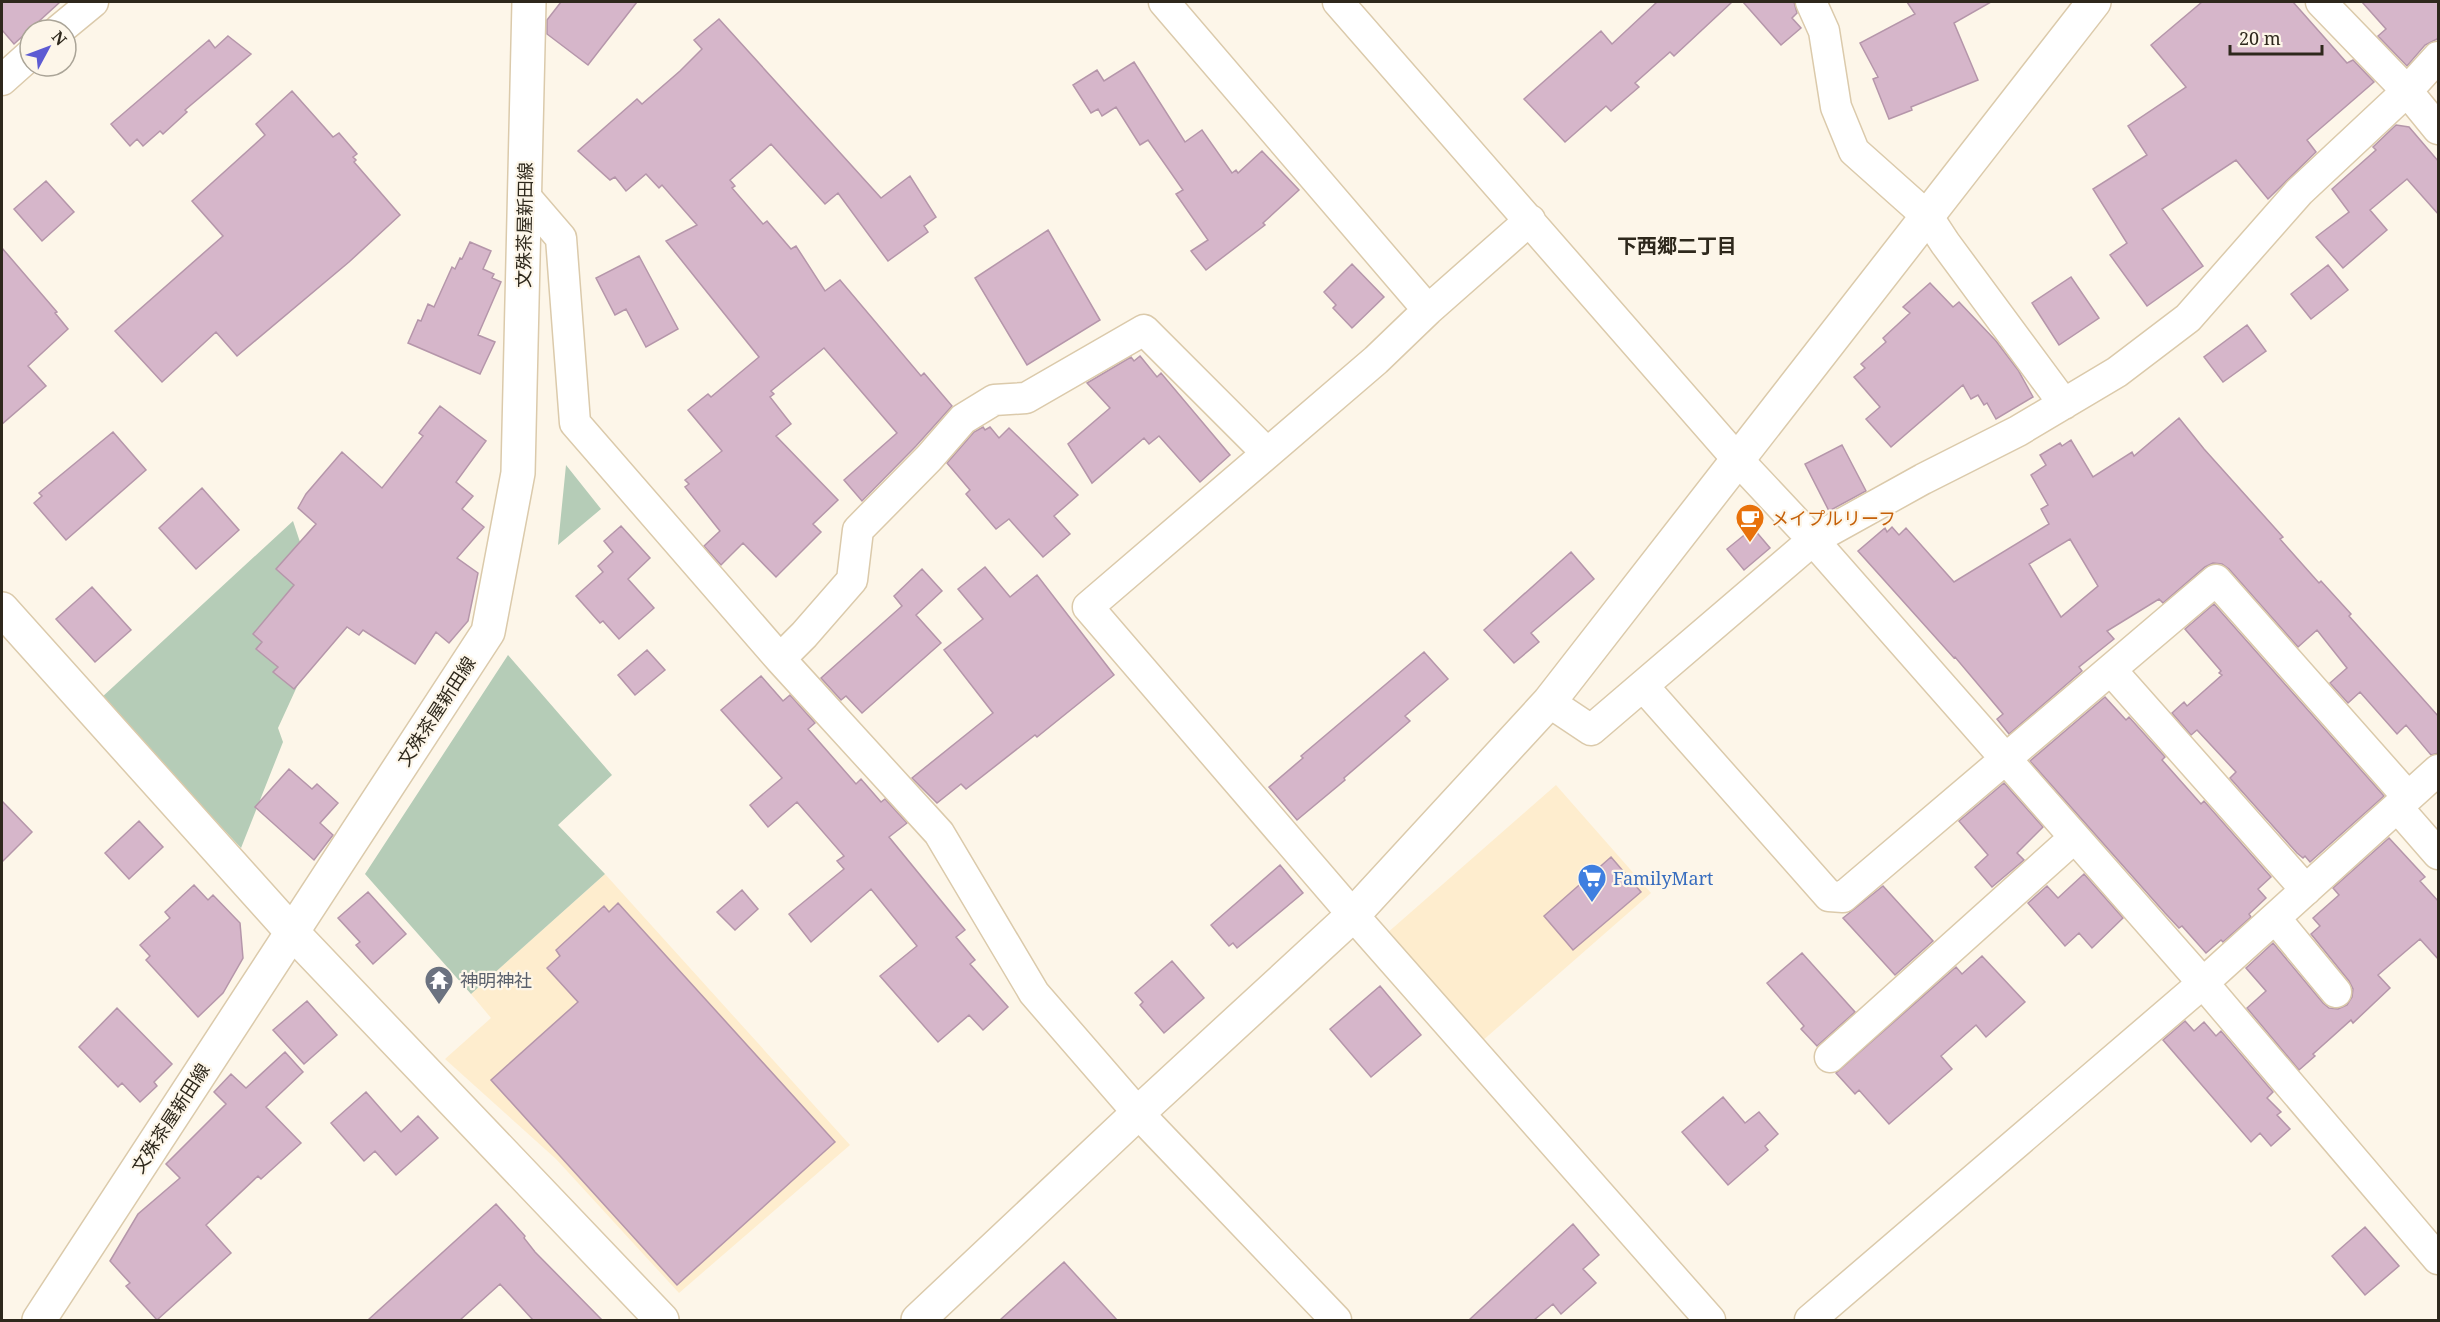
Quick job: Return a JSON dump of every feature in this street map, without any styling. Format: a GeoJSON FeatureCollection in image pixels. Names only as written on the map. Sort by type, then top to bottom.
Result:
{"type":"FeatureCollection","features":[{"type":"Feature","properties":{"kind":"street"},"geometry":{"type":"LineString","coordinates":[[74,18],[93,2]]}},
{"type":"Feature","properties":{"kind":"street","name":"文殊茶屋新田線"},"geometry":{"type":"LineString","coordinates":[[39,1320],[488,632],[518,473],[529,2]]}},
{"type":"Feature","properties":{"kind":"street"},"geometry":{"type":"LineString","coordinates":[[1164,2],[1428,310]]}},
{"type":"Feature","properties":{"kind":"street"},"geometry":{"type":"LineString","coordinates":[[1338,2],[1738,460],[1813,540],[2203,983],[2439,1259]]}},
{"type":"Feature","properties":{"kind":"street"},"geometry":{"type":"LineString","coordinates":[[1811,2],[1824,31],[1836,107],[1854,151],[1928,217],[2064,404]]}},
{"type":"Feature","properties":{"kind":"street"},"geometry":{"type":"LineString","coordinates":[[918,1320],[1353,915],[1549,702],[2094,2]]}},
{"type":"Feature","properties":{"kind":"street"},"geometry":{"type":"LineString","coordinates":[[2321,2],[2407,91],[2439,129]]}},
{"type":"Feature","properties":{"kind":"street"},"geometry":{"type":"LineString","coordinates":[[1549,702],[1591,730],[1813,540],[1923,479],[2018,431],[2117,372],[2188,318],[2299,192],[2407,91],[2439,57]]}},
{"type":"Feature","properties":{"kind":"street"},"geometry":{"type":"LineString","coordinates":[[2,80],[18,66]]}},
{"type":"Feature","properties":{"kind":"street"},"geometry":{"type":"LineString","coordinates":[[524,195],[561,238],[575,423],[780,658],[939,833],[1034,993],[1138,1113],[1336,1320]]}},
{"type":"Feature","properties":{"kind":"street"},"geometry":{"type":"LineString","coordinates":[[1530,220],[1428,310],[1376,360],[1088,607],[1353,915],[1710,1320]]}},
{"type":"Feature","properties":{"kind":"street"},"geometry":{"type":"LineString","coordinates":[[780,658],[804,635],[852,580],[858,530],[929,458],[963,419],[994,400],[1026,398],[1144,330],[1267,453]]}},
{"type":"Feature","properties":{"kind":"street"},"geometry":{"type":"LineString","coordinates":[[1643,686],[1829,896],[1843,897],[2007,760],[2216,580],[2403,802],[2439,854]]}},
{"type":"Feature","properties":{"kind":"street"},"geometry":{"type":"LineString","coordinates":[[2,609],[292,932],[662,1320]]}},
{"type":"Feature","properties":{"kind":"street"},"geometry":{"type":"LineString","coordinates":[[2111,670],[2306,890]]}},
{"type":"Feature","properties":{"kind":"street"},"geometry":{"type":"LineString","coordinates":[[1810,1320],[2203,983],[2439,770]]}},
{"type":"Feature","properties":{"kind":"street"},"geometry":{"type":"LineString","coordinates":[[1830,1057],[2074,838]]}},
{"type":"Feature","properties":{"kind":"street"},"geometry":{"type":"LineString","coordinates":[[2275,918],[2336,992]]}},
{"type":"Feature","properties":{"kind":"shaded area"},"geometry":{"type":"Polygon","coordinates":[[[1556,785],[1651,893],[1481,1042],[1386,934],[1556,785]]]}},
{"type":"Feature","properties":{"kind":"shaded area"},"geometry":{"type":"Polygon","coordinates":[[[605,874],[850,1145],[679,1293],[556,1159],[445,1059],[491,1018],[471,994],[605,874]]]}},
{"type":"Feature","properties":{"kind":"green space"},"geometry":{"type":"Polygon","coordinates":[[[566,465],[601,509],[558,545],[566,465]]]}},
{"type":"Feature","properties":{"kind":"green space"},"geometry":{"type":"Polygon","coordinates":[[[293,521],[305,557],[300,680],[278,728],[283,742],[241,848],[101,698],[293,521]]]}},
{"type":"Feature","properties":{"kind":"green space"},"geometry":{"type":"Polygon","coordinates":[[[508,655],[612,775],[558,825],[605,874],[471,994],[365,874],[508,655]]]}},
{"type":"Feature","properties":{"kind":"building"},"geometry":{"type":"Polygon","coordinates":[[[2,2],[60,2],[42,18],[18,18],[18,40],[14,44],[2,30],[2,2]]]}},
{"type":"Feature","properties":{"kind":"building"},"geometry":{"type":"Polygon","coordinates":[[[561,2],[637,2],[588,65],[547,34],[547,20],[561,2]]]}},
{"type":"Feature","properties":{"kind":"building"},"geometry":{"type":"Polygon","coordinates":[[[1657,2],[1732,2],[1674,56],[1670,52],[1635,83],[1639,87],[1611,111],[1606,106],[1565,142],[1524,99],[1601,31],[1612,44],[1657,2]]]}},
{"type":"Feature","properties":{"kind":"building"},"geometry":{"type":"Polygon","coordinates":[[[1743,2],[1794,2],[1797,13],[1792,18],[1801,28],[1781,45],[1743,2]]]}},
{"type":"Feature","properties":{"kind":"building"},"geometry":{"type":"Polygon","coordinates":[[[1907,2],[1991,2],[1954,23],[1978,80],[1911,107],[1912,110],[1889,119],[1873,79],[1878,77],[1860,43],[1915,14],[1907,2]]]}},
{"type":"Feature","properties":{"kind":"building"},"geometry":{"type":"Polygon","coordinates":[[[2202,2],[2293,2],[2347,63],[2353,60],[2374,82],[2307,140],[2316,152],[2268,199],[2236,160],[2162,209],[2203,266],[2147,306],[2110,255],[2127,243],[2093,189],[2147,155],[2128,126],[2186,87],[2151,45],[2202,2]]]}},
{"type":"Feature","properties":{"kind":"building"},"geometry":{"type":"Polygon","coordinates":[[[2362,2],[2439,2],[2439,38],[2425,45],[2407,66],[2378,36],[2386,29],[2362,2]]]}},
{"type":"Feature","properties":{"kind":"building"},"geometry":{"type":"Polygon","coordinates":[[[719,19],[881,198],[910,176],[936,217],[924,226],[928,232],[888,261],[838,193],[825,204],[771,144],[730,180],[735,186],[732,188],[763,224],[767,221],[791,249],[796,246],[825,291],[840,280],[921,376],[924,373],[952,406],[862,501],[844,480],[897,433],[824,348],[771,391],[774,394],[770,397],[791,424],[776,436],[838,500],[813,524],[821,532],[776,577],[743,543],[721,565],[704,546],[720,531],[685,487],[689,484],[685,480],[722,451],[688,410],[708,394],[711,397],[759,357],[666,241],[697,225],[662,185],[659,188],[646,174],[626,191],[615,177],[610,180],[578,151],[637,99],[642,104],[680,71],[702,49],[694,40],[719,19]]]}},
{"type":"Feature","properties":{"kind":"building"},"geometry":{"type":"Polygon","coordinates":[[[228,36],[251,54],[185,110],[187,112],[163,134],[160,131],[143,146],[137,139],[130,146],[111,124],[209,40],[215,48],[228,36]]]}},
{"type":"Feature","properties":{"kind":"building"},"geometry":{"type":"Polygon","coordinates":[[[1134,62],[1185,142],[1202,130],[1232,173],[1236,170],[1238,173],[1262,151],[1299,190],[1263,223],[1265,225],[1206,270],[1191,251],[1208,240],[1176,194],[1183,190],[1148,140],[1140,145],[1116,107],[1102,116],[1098,109],[1091,113],[1073,85],[1097,70],[1104,81],[1134,62]]]}},
{"type":"Feature","properties":{"kind":"building"},"geometry":{"type":"Polygon","coordinates":[[[292,91],[333,137],[339,133],[357,154],[353,157],[356,160],[354,162],[400,215],[349,262],[237,356],[216,332],[162,382],[115,331],[223,236],[192,201],[265,135],[256,124],[292,91]]]}},
{"type":"Feature","properties":{"kind":"building"},"geometry":{"type":"Polygon","coordinates":[[[2396,125],[2409,127],[2439,162],[2439,215],[2407,179],[2370,210],[2387,230],[2343,268],[2316,237],[2349,212],[2332,189],[2376,150],[2373,147],[2396,125]]]}},
{"type":"Feature","properties":{"kind":"building"},"geometry":{"type":"Polygon","coordinates":[[[46,181],[74,212],[42,241],[14,209],[46,181]]]}},
{"type":"Feature","properties":{"kind":"building"},"geometry":{"type":"Polygon","coordinates":[[[1048,230],[1100,320],[1027,365],[975,278],[1048,230]]]}},
{"type":"Feature","properties":{"kind":"building"},"geometry":{"type":"Polygon","coordinates":[[[470,242],[491,251],[483,269],[494,274],[492,278],[501,282],[478,335],[495,342],[480,374],[408,343],[418,320],[421,321],[428,304],[434,307],[452,267],[455,269],[470,242]]]}},
{"type":"Feature","properties":{"kind":"building"},"geometry":{"type":"Polygon","coordinates":[[[2,248],[57,312],[55,313],[68,329],[28,366],[46,386],[2,424],[2,248]]]}},
{"type":"Feature","properties":{"kind":"building"},"geometry":{"type":"Polygon","coordinates":[[[639,256],[678,329],[646,347],[626,309],[615,315],[596,278],[639,256]]]}},
{"type":"Feature","properties":{"kind":"building"},"geometry":{"type":"Polygon","coordinates":[[[1352,264],[1384,297],[1352,328],[1333,308],[1336,305],[1324,292],[1352,264]]]}},
{"type":"Feature","properties":{"kind":"building"},"geometry":{"type":"Polygon","coordinates":[[[2328,265],[2348,290],[2311,319],[2291,294],[2328,265]]]}},
{"type":"Feature","properties":{"kind":"building"},"geometry":{"type":"Polygon","coordinates":[[[2071,277],[2099,318],[2059,345],[2032,303],[2071,277]]]}},
{"type":"Feature","properties":{"kind":"building"},"geometry":{"type":"Polygon","coordinates":[[[1930,283],[1953,307],[1959,302],[1996,341],[2018,370],[2033,397],[1996,419],[1987,403],[1984,405],[1978,395],[1971,399],[1963,385],[1891,447],[1866,419],[1880,407],[1854,377],[1865,368],[1861,364],[1886,342],[1883,338],[1910,313],[1903,307],[1930,283]]]}},
{"type":"Feature","properties":{"kind":"building"},"geometry":{"type":"Polygon","coordinates":[[[2247,325],[2266,351],[2223,382],[2204,357],[2247,325]]]}},
{"type":"Feature","properties":{"kind":"building"},"geometry":{"type":"Polygon","coordinates":[[[1140,356],[1157,377],[1161,373],[1230,455],[1200,482],[1159,436],[1149,444],[1144,438],[1092,483],[1068,444],[1110,408],[1087,383],[1131,357],[1134,361],[1140,356]]]}},
{"type":"Feature","properties":{"kind":"building"},"geometry":{"type":"Polygon","coordinates":[[[440,406],[486,441],[456,482],[473,496],[462,509],[484,527],[457,558],[478,573],[468,621],[449,643],[436,632],[415,664],[363,630],[359,635],[347,627],[294,689],[273,672],[278,667],[256,649],[262,642],[253,634],[294,585],[276,569],[316,524],[298,508],[306,494],[342,452],[382,488],[423,436],[419,433],[440,406]]]}},
{"type":"Feature","properties":{"kind":"building"},"geometry":{"type":"Polygon","coordinates":[[[2179,418],[2283,537],[2280,539],[2319,583],[2321,581],[2351,614],[2349,616],[2439,717],[2439,753],[2431,755],[2406,725],[2397,734],[2360,692],[2348,703],[2330,683],[2347,668],[2317,630],[2298,647],[2229,569],[2222,564],[2213,563],[2205,567],[2163,603],[2159,599],[2107,631],[2114,639],[2079,667],[2082,671],[2009,734],[1997,719],[2003,714],[1955,657],[1858,551],[1885,528],[1887,532],[1892,527],[1899,535],[1906,528],[1954,582],[2049,524],[2041,509],[2048,505],[2031,475],[2046,465],[2040,455],[2060,443],[2062,446],[2071,440],[2093,477],[2132,452],[2134,456],[2179,418]],[[2070,539],[2029,564],[2061,617],[2098,586],[2070,539]]]}},
{"type":"Feature","properties":{"kind":"building"},"geometry":{"type":"Polygon","coordinates":[[[983,427],[985,430],[990,427],[999,438],[1009,428],[1078,495],[1054,516],[1070,534],[1043,557],[1009,519],[996,529],[966,494],[970,490],[947,463],[974,432],[983,427]]]}},
{"type":"Feature","properties":{"kind":"building"},"geometry":{"type":"Polygon","coordinates":[[[113,432],[146,470],[66,540],[34,503],[42,496],[39,493],[113,432]]]}},
{"type":"Feature","properties":{"kind":"building"},"geometry":{"type":"Polygon","coordinates":[[[1842,445],[1866,491],[1829,511],[1805,464],[1842,445]]]}},
{"type":"Feature","properties":{"kind":"building"},"geometry":{"type":"Polygon","coordinates":[[[202,488],[239,530],[196,569],[159,528],[202,488]]]}},
{"type":"Feature","properties":{"kind":"building"},"geometry":{"type":"Polygon","coordinates":[[[621,526],[650,558],[628,579],[654,608],[619,639],[603,621],[600,623],[576,596],[603,572],[598,566],[613,552],[604,541],[621,526]]]}},
{"type":"Feature","properties":{"kind":"building","name":"メイプルリーフ"},"geometry":{"type":"Polygon","coordinates":[[[1753,528],[1770,548],[1744,570],[1727,549],[1753,528]]]}},
{"type":"Feature","properties":{"kind":"building"},"geometry":{"type":"Polygon","coordinates":[[[1571,552],[1594,579],[1531,633],[1539,642],[1514,663],[1484,630],[1571,552]]]}},
{"type":"Feature","properties":{"kind":"building"},"geometry":{"type":"Polygon","coordinates":[[[985,567],[1010,597],[1037,575],[1114,675],[1037,737],[1035,735],[966,789],[961,784],[937,803],[912,778],[993,713],[944,650],[983,619],[958,589],[985,567]]]}},
{"type":"Feature","properties":{"kind":"building"},"geometry":{"type":"Polygon","coordinates":[[[922,569],[942,591],[916,615],[941,643],[862,713],[846,696],[841,700],[821,678],[902,606],[894,596],[922,569]]]}},
{"type":"Feature","properties":{"kind":"building"},"geometry":{"type":"Polygon","coordinates":[[[92,587],[131,630],[95,662],[56,619],[92,587]]]}},
{"type":"Feature","properties":{"kind":"building"},"geometry":{"type":"Polygon","coordinates":[[[2214,604],[2384,796],[2310,862],[2305,856],[2303,858],[2297,853],[2230,778],[2236,772],[2197,730],[2191,735],[2172,713],[2184,702],[2187,706],[2222,675],[2185,629],[2214,604]]]}},
{"type":"Feature","properties":{"kind":"building"},"geometry":{"type":"Polygon","coordinates":[[[647,650],[665,670],[635,695],[618,675],[647,650]]]}},
{"type":"Feature","properties":{"kind":"building"},"geometry":{"type":"Polygon","coordinates":[[[1424,652],[1448,679],[1405,716],[1410,721],[1297,820],[1269,787],[1303,758],[1301,756],[1424,652]]]}},
{"type":"Feature","properties":{"kind":"building"},"geometry":{"type":"Polygon","coordinates":[[[761,676],[783,701],[790,695],[815,723],[808,729],[856,784],[861,779],[881,802],[885,799],[907,823],[889,837],[965,930],[956,937],[975,960],[970,964],[1008,1007],[983,1030],[969,1015],[938,1042],[880,976],[917,946],[871,889],[811,942],[789,914],[844,869],[837,861],[844,856],[797,802],[768,827],[750,805],[782,778],[721,710],[761,676]]]}},
{"type":"Feature","properties":{"kind":"building"},"geometry":{"type":"Polygon","coordinates":[[[2105,697],[2126,720],[2129,717],[2165,757],[2162,760],[2201,804],[2204,801],[2271,877],[2258,889],[2266,898],[2249,914],[2251,917],[2223,942],[2221,940],[2206,953],[2182,926],[2179,928],[2165,913],[2030,761],[2105,697]]]}},
{"type":"Feature","properties":{"kind":"building"},"geometry":{"type":"Polygon","coordinates":[[[289,769],[312,789],[317,784],[338,803],[320,823],[333,835],[314,860],[255,807],[289,769]]]}},
{"type":"Feature","properties":{"kind":"building"},"geometry":{"type":"Polygon","coordinates":[[[2004,783],[2043,827],[2017,853],[2024,860],[1992,887],[1975,867],[1988,855],[1959,821],[2004,783]]]}},
{"type":"Feature","properties":{"kind":"building"},"geometry":{"type":"Polygon","coordinates":[[[2,801],[32,832],[2,862],[2,801]]]}},
{"type":"Feature","properties":{"kind":"building"},"geometry":{"type":"Polygon","coordinates":[[[139,821],[163,847],[129,879],[105,853],[139,821]]]}},
{"type":"Feature","properties":{"kind":"building"},"geometry":{"type":"Polygon","coordinates":[[[2389,838],[2425,877],[2420,881],[2439,902],[2439,960],[2420,939],[2378,975],[2390,988],[2353,1023],[2351,1020],[2313,1054],[2315,1056],[2299,1070],[2247,1008],[2266,991],[2246,968],[2273,943],[2323,1003],[2329,1008],[2338,1009],[2347,1005],[2352,997],[2353,989],[2311,934],[2320,926],[2313,918],[2339,895],[2333,888],[2389,838]]]}},
{"type":"Feature","properties":{"kind":"building","name":"FamilyMart"},"geometry":{"type":"Polygon","coordinates":[[[1611,857],[1641,892],[1573,950],[1544,916],[1611,857]]]}},
{"type":"Feature","properties":{"kind":"building"},"geometry":{"type":"Polygon","coordinates":[[[1280,865],[1303,893],[1237,948],[1233,943],[1229,946],[1211,925],[1280,865]]]}},
{"type":"Feature","properties":{"kind":"building"},"geometry":{"type":"Polygon","coordinates":[[[2084,874],[2123,918],[2092,948],[2079,933],[2065,946],[2028,903],[2047,886],[2058,898],[2084,874]]]}},
{"type":"Feature","properties":{"kind":"building"},"geometry":{"type":"Polygon","coordinates":[[[194,885],[208,900],[213,895],[240,923],[243,958],[223,993],[198,1017],[146,960],[150,956],[140,945],[170,918],[165,912],[194,885]]]}},
{"type":"Feature","properties":{"kind":"building"},"geometry":{"type":"Polygon","coordinates":[[[1883,886],[1933,941],[1895,975],[1843,918],[1883,886]]]}},
{"type":"Feature","properties":{"kind":"building"},"geometry":{"type":"Polygon","coordinates":[[[742,890],[758,909],[735,930],[717,912],[742,890]]]}},
{"type":"Feature","properties":{"kind":"building"},"geometry":{"type":"Polygon","coordinates":[[[368,892],[406,934],[373,964],[356,945],[360,942],[338,918],[368,892]]]}},
{"type":"Feature","properties":{"kind":"building"},"geometry":{"type":"Polygon","coordinates":[[[618,903],[835,1142],[677,1285],[491,1080],[578,1002],[547,968],[560,956],[556,950],[604,906],[609,912],[618,903]]]}},
{"type":"Feature","properties":{"kind":"building"},"geometry":{"type":"Polygon","coordinates":[[[1802,953],[1855,1012],[1817,1046],[1801,1029],[1804,1026],[1767,983],[1802,953]]]}},
{"type":"Feature","properties":{"kind":"building"},"geometry":{"type":"Polygon","coordinates":[[[1982,956],[2025,1002],[1986,1037],[1976,1025],[1941,1056],[1952,1069],[1889,1124],[1859,1090],[1855,1094],[1836,1073],[1956,967],[1962,974],[1982,956]]]}},
{"type":"Feature","properties":{"kind":"building"},"geometry":{"type":"Polygon","coordinates":[[[1172,961],[1204,998],[1164,1033],[1140,1005],[1143,1002],[1135,993],[1172,961]]]}},
{"type":"Feature","properties":{"kind":"building"},"geometry":{"type":"Polygon","coordinates":[[[1380,986],[1421,1035],[1371,1077],[1330,1029],[1380,986]]]}},
{"type":"Feature","properties":{"kind":"building"},"geometry":{"type":"Polygon","coordinates":[[[307,1001],[337,1035],[304,1064],[273,1030],[307,1001]]]}},
{"type":"Feature","properties":{"kind":"building"},"geometry":{"type":"Polygon","coordinates":[[[117,1008],[172,1064],[154,1082],[157,1086],[140,1102],[122,1083],[118,1087],[79,1047],[117,1008]]]}},
{"type":"Feature","properties":{"kind":"building"},"geometry":{"type":"Polygon","coordinates":[[[2185,1021],[2194,1031],[2204,1022],[2216,1036],[2221,1031],[2273,1092],[2267,1098],[2281,1112],[2277,1115],[2290,1129],[2271,1146],[2260,1133],[2251,1142],[2163,1040],[2185,1021]]]}},
{"type":"Feature","properties":{"kind":"building"},"geometry":{"type":"Polygon","coordinates":[[[285,1052],[303,1072],[266,1107],[301,1143],[261,1179],[258,1176],[206,1225],[231,1253],[157,1320],[126,1286],[130,1283],[110,1261],[138,1214],[180,1178],[166,1164],[226,1104],[214,1092],[231,1074],[246,1088],[285,1052]]]}},
{"type":"Feature","properties":{"kind":"building"},"geometry":{"type":"Polygon","coordinates":[[[366,1092],[401,1132],[418,1116],[438,1138],[396,1175],[375,1151],[364,1161],[331,1123],[366,1092]]]}},
{"type":"Feature","properties":{"kind":"building"},"geometry":{"type":"Polygon","coordinates":[[[1723,1097],[1745,1123],[1759,1112],[1778,1134],[1765,1146],[1768,1150],[1728,1185],[1682,1132],[1723,1097]]]}},
{"type":"Feature","properties":{"kind":"building"},"geometry":{"type":"Polygon","coordinates":[[[496,1204],[525,1236],[524,1238],[535,1252],[602,1320],[533,1320],[500,1284],[460,1320],[368,1320],[496,1204]]]}},
{"type":"Feature","properties":{"kind":"building"},"geometry":{"type":"Polygon","coordinates":[[[1573,1224],[1599,1255],[1583,1269],[1596,1283],[1561,1314],[1553,1304],[1534,1320],[1469,1320],[1573,1224]]]}},
{"type":"Feature","properties":{"kind":"building"},"geometry":{"type":"Polygon","coordinates":[[[2365,1227],[2399,1266],[2365,1295],[2332,1256],[2365,1227]]]}},
{"type":"Feature","properties":{"kind":"building"},"geometry":{"type":"Polygon","coordinates":[[[1064,1262],[1117,1320],[1000,1320],[1064,1262]]]}},
{"type":"Feature","properties":{"kind":"place","name":"メイプルリーフ"},"geometry":{"type":"Point","coordinates":[1750,544]}},
{"type":"Feature","properties":{"kind":"place","name":"FamilyMart"},"geometry":{"type":"Point","coordinates":[1592,904]}},
{"type":"Feature","properties":{"kind":"place","name":"神明神社"},"geometry":{"type":"Point","coordinates":[439,1006]}},
{"type":"Feature","properties":{"kind":"district","name":"下西郷二丁目"},"geometry":{"type":"Point","coordinates":[1677,245]}}]}
